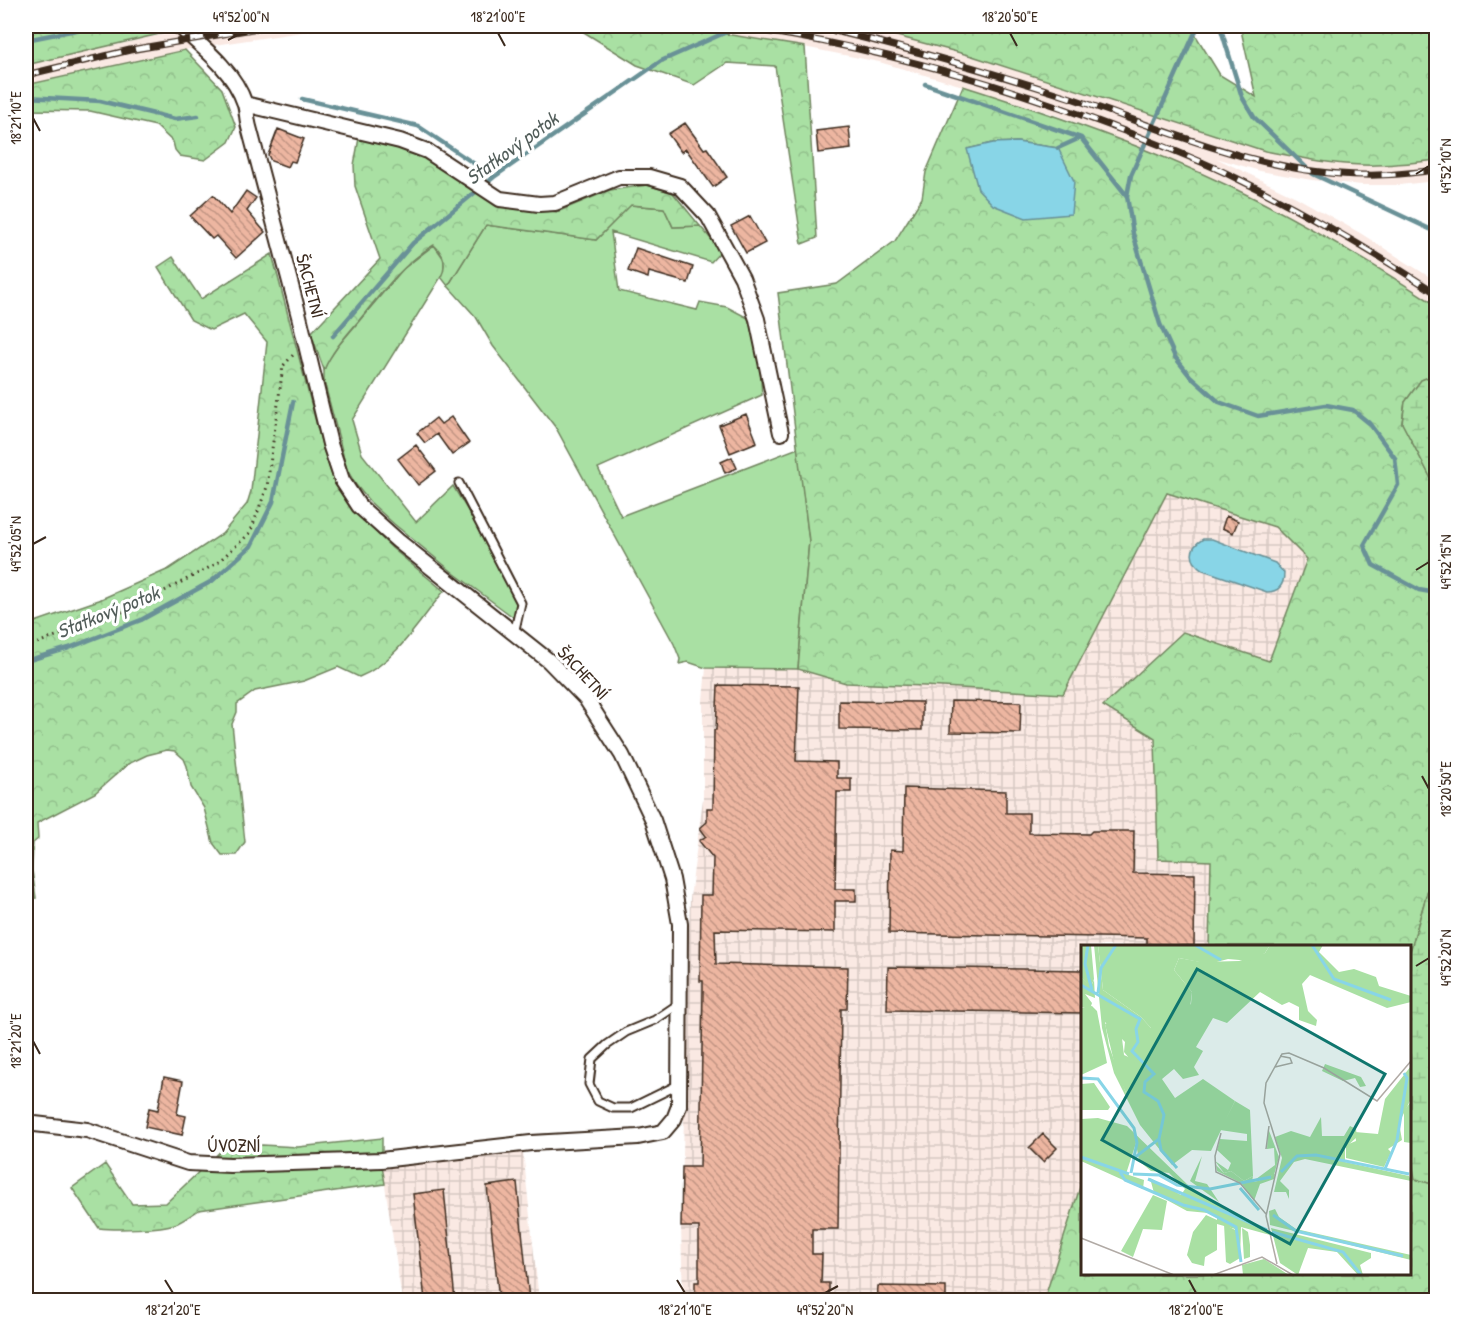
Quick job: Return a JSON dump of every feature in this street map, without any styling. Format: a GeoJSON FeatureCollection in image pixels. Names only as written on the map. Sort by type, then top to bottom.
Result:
{"type":"FeatureCollection","features":[{"type":"Feature","properties":{"kind":"street","name":"ŠACHETNÍ"},"geometry":{"type":"LineString","coordinates":[[179,26],[221,66],[237,88],[244,104],[330,444],[342,480],[359,506],[398,541],[549,661],[586,699],[622,755],[653,820],[672,879],[680,924],[679,1106],[674,1119],[663,1132],[638,1137],[531,1143],[447,1152]]}},
{"type":"Feature","properties":{"kind":"street"},"geometry":{"type":"LineString","coordinates":[[244,104],[400,141],[427,151],[500,199],[539,204],[555,203],[619,177],[649,177],[680,186],[708,216],[742,278],[757,319],[781,433]]}},
{"type":"Feature","properties":{"kind":"street","name":"ÚVOZNÍ"},"geometry":{"type":"LineString","coordinates":[[26,1123],[87,1131],[189,1163],[230,1165],[381,1160],[447,1152]]}},
{"type":"Feature","properties":{"kind":"lane"},"geometry":{"type":"LineString","coordinates":[[459,483],[521,603],[514,634]]}},
{"type":"Feature","properties":{"kind":"lane"},"geometry":{"type":"LineString","coordinates":[[678,1085],[631,1108],[613,1108],[598,1101],[589,1084],[592,1059],[626,1032],[655,1020],[680,1003]]}},
{"type":"Feature","properties":{"kind":"path"},"geometry":{"type":"LineString","coordinates":[[26,647],[130,609],[216,564],[250,533],[267,487],[283,366],[305,341]]}},
{"type":"Feature","properties":{"kind":"shaded area"},"geometry":{"type":"Polygon","coordinates":[[[201,26],[343,26],[194,48],[26,85],[26,65],[201,26]]]}},
{"type":"Feature","properties":{"kind":"shaded area"},"geometry":{"type":"Polygon","coordinates":[[[642,26],[859,26],[972,56],[1265,151],[1362,165],[1436,160],[1436,181],[1399,185],[1362,185],[1312,180],[1260,171],[1216,158],[1296,197],[1360,233],[1436,281],[1436,305],[1350,250],[1230,186],[1149,151],[1056,115],[879,62],[789,44],[685,29],[642,26]]]}},
{"type":"Feature","properties":{"kind":"shaded area"},"geometry":{"type":"Polygon","coordinates":[[[1167,493],[1275,527],[1307,559],[1269,661],[1183,632],[1104,706],[1155,737],[1158,858],[1211,861],[1209,945],[1081,945],[1081,1184],[1044,1300],[683,1300],[681,1227],[690,898],[703,799],[703,700],[706,668],[798,669],[846,683],[1063,694],[1167,493]]]}},
{"type":"Feature","properties":{"kind":"shaded area"},"geometry":{"type":"Polygon","coordinates":[[[523,1151],[539,1300],[402,1300],[382,1165],[523,1151]]]}},
{"type":"Feature","properties":{"kind":"green space"},"geometry":{"type":"Polygon","coordinates":[[[26,26],[161,26],[168,32],[26,65],[26,26]]]}},
{"type":"Feature","properties":{"kind":"green space"},"geometry":{"type":"Polygon","coordinates":[[[574,26],[676,26],[805,47],[817,238],[802,244],[775,66],[727,63],[694,85],[637,65],[574,26]]]}},
{"type":"Feature","properties":{"kind":"green space"},"geometry":{"type":"Polygon","coordinates":[[[859,26],[1190,26],[1220,75],[1256,97],[1240,26],[1436,26],[1436,160],[1390,165],[1350,164],[1265,151],[972,56],[859,26]]]}},
{"type":"Feature","properties":{"kind":"green space"},"geometry":{"type":"Polygon","coordinates":[[[185,50],[222,89],[236,127],[229,142],[205,160],[180,156],[173,142],[156,126],[90,111],[26,110],[26,85],[185,50]]]}},
{"type":"Feature","properties":{"kind":"green space"},"geometry":{"type":"Polygon","coordinates":[[[963,86],[1099,132],[1199,172],[1284,214],[1336,243],[1436,305],[1436,374],[1421,380],[1405,402],[1402,422],[1436,488],[1436,873],[1429,886],[1411,949],[1411,945],[1209,945],[1211,861],[1158,859],[1155,738],[1103,706],[1183,632],[1269,661],[1307,559],[1275,527],[1167,493],[1063,694],[846,683],[798,669],[809,541],[778,293],[837,284],[895,241],[922,198],[926,172],[963,86]],[[1017,142],[993,143],[967,149],[1058,148],[1017,142]]]}},
{"type":"Feature","properties":{"kind":"green space"},"geometry":{"type":"Polygon","coordinates":[[[359,138],[425,156],[497,202],[557,212],[610,190],[648,185],[673,193],[700,226],[673,227],[664,208],[631,205],[596,240],[486,225],[448,286],[441,277],[444,268],[442,256],[434,245],[412,261],[342,340],[324,370],[311,333],[380,259],[355,186],[354,165],[359,138]]]}},
{"type":"Feature","properties":{"kind":"green space"},"geometry":{"type":"Polygon","coordinates":[[[630,205],[664,208],[673,227],[700,226],[721,251],[711,262],[611,232],[619,291],[697,310],[700,302],[727,307],[748,318],[759,355],[762,395],[598,468],[621,516],[798,448],[809,541],[798,669],[706,668],[688,662],[679,664],[680,659],[674,644],[556,428],[493,346],[476,317],[448,286],[486,225],[596,240],[630,205]]]}},
{"type":"Feature","properties":{"kind":"green space"},"geometry":{"type":"Polygon","coordinates":[[[434,245],[444,259],[444,272],[352,420],[362,454],[416,522],[453,486],[513,591],[516,612],[513,617],[455,574],[394,524],[370,502],[356,485],[347,470],[324,381],[327,362],[338,346],[403,269],[434,245]]]}},
{"type":"Feature","properties":{"kind":"green space"},"geometry":{"type":"Polygon","coordinates":[[[272,254],[323,449],[335,484],[354,511],[392,548],[444,591],[406,640],[384,662],[372,670],[359,677],[338,667],[304,681],[255,691],[237,704],[237,712],[232,724],[245,842],[236,855],[222,855],[213,843],[204,808],[191,787],[184,759],[175,751],[167,750],[147,755],[128,764],[95,793],[37,823],[38,839],[33,843],[32,870],[36,898],[26,899],[26,625],[99,600],[169,569],[222,534],[247,504],[251,491],[267,342],[244,314],[211,330],[191,320],[158,267],[173,257],[201,299],[272,254]]]}},
{"type":"Feature","properties":{"kind":"green space"},"geometry":{"type":"Polygon","coordinates":[[[1436,374],[1436,488],[1402,423],[1405,402],[1421,380],[1436,374]]]}},
{"type":"Feature","properties":{"kind":"green space"},"geometry":{"type":"Polygon","coordinates":[[[1436,873],[1436,1185],[1415,1179],[1411,1157],[1411,949],[1429,886],[1436,873]]]}},
{"type":"Feature","properties":{"kind":"green space"},"geometry":{"type":"Polygon","coordinates":[[[382,1138],[385,1184],[199,1210],[178,1223],[168,1226],[137,1229],[99,1228],[72,1188],[105,1164],[132,1204],[166,1203],[224,1148],[262,1145],[298,1147],[382,1138]]]}},
{"type":"Feature","properties":{"kind":"green space"},"geometry":{"type":"Polygon","coordinates":[[[1411,1157],[1415,1179],[1436,1185],[1436,1300],[1044,1300],[1081,1184],[1081,1275],[1411,1275],[1411,1157]]]}},
{"type":"Feature","properties":{"kind":"water"},"geometry":{"type":"Polygon","coordinates":[[[1017,142],[1058,148],[1074,181],[1071,214],[1026,218],[993,205],[978,189],[967,149],[993,143],[1017,142]]]}},
{"type":"Feature","properties":{"kind":"water"},"geometry":{"type":"Polygon","coordinates":[[[1203,539],[1212,539],[1275,563],[1284,573],[1282,584],[1275,591],[1267,592],[1203,570],[1195,563],[1192,554],[1195,546],[1203,539]]]}},
{"type":"Feature","properties":{"kind":"building"},"geometry":{"type":"Polygon","coordinates":[[[685,123],[704,149],[707,148],[727,177],[713,187],[686,149],[681,152],[668,134],[685,123]]]}},
{"type":"Feature","properties":{"kind":"building"},"geometry":{"type":"Polygon","coordinates":[[[849,127],[851,149],[818,153],[816,131],[849,127]]]}},
{"type":"Feature","properties":{"kind":"building"},"geometry":{"type":"Polygon","coordinates":[[[278,129],[304,139],[295,162],[291,161],[288,167],[271,161],[268,155],[278,129]]]}},
{"type":"Feature","properties":{"kind":"building"},"geometry":{"type":"Polygon","coordinates":[[[246,191],[256,198],[247,211],[265,232],[236,258],[216,236],[212,239],[190,216],[213,195],[230,214],[246,191]]]}},
{"type":"Feature","properties":{"kind":"building"},"geometry":{"type":"Polygon","coordinates":[[[750,216],[765,243],[746,253],[731,226],[750,216]]]}},
{"type":"Feature","properties":{"kind":"building"},"geometry":{"type":"Polygon","coordinates":[[[636,248],[693,267],[688,283],[649,272],[648,278],[628,271],[636,248]]]}},
{"type":"Feature","properties":{"kind":"building"},"geometry":{"type":"Polygon","coordinates":[[[746,414],[757,442],[730,453],[719,425],[746,414]]]}},
{"type":"Feature","properties":{"kind":"building"},"geometry":{"type":"Polygon","coordinates":[[[451,417],[469,443],[452,455],[437,434],[425,443],[417,433],[436,418],[441,424],[451,417]]]}},
{"type":"Feature","properties":{"kind":"building"},"geometry":{"type":"Polygon","coordinates":[[[416,445],[436,471],[418,485],[398,459],[416,445]]]}},
{"type":"Feature","properties":{"kind":"building"},"geometry":{"type":"Polygon","coordinates":[[[732,457],[737,468],[725,473],[721,462],[732,457]]]}},
{"type":"Feature","properties":{"kind":"building"},"geometry":{"type":"Polygon","coordinates":[[[1226,516],[1238,521],[1233,533],[1222,528],[1226,516]]]}},
{"type":"Feature","properties":{"kind":"building"},"geometry":{"type":"Polygon","coordinates":[[[718,685],[799,686],[796,761],[837,762],[837,778],[851,778],[851,792],[837,792],[835,889],[856,889],[856,901],[835,901],[835,932],[715,930],[716,964],[848,967],[847,1009],[841,1009],[838,1229],[812,1229],[812,1254],[822,1254],[821,1283],[829,1283],[829,1300],[695,1300],[695,1282],[699,1282],[699,1227],[681,1227],[682,1167],[700,1167],[703,990],[703,981],[700,981],[701,895],[712,895],[713,858],[699,841],[706,836],[700,828],[707,822],[707,808],[713,808],[714,730],[716,730],[718,685]]]}},
{"type":"Feature","properties":{"kind":"building"},"geometry":{"type":"Polygon","coordinates":[[[839,701],[922,702],[922,730],[839,729],[839,701]]]}},
{"type":"Feature","properties":{"kind":"building"},"geometry":{"type":"Polygon","coordinates":[[[951,701],[1021,702],[1020,733],[950,732],[951,701]]]}},
{"type":"Feature","properties":{"kind":"building"},"geometry":{"type":"Polygon","coordinates":[[[904,788],[1006,791],[1006,813],[1029,813],[1029,833],[1089,834],[1092,831],[1134,831],[1133,873],[1195,874],[1194,945],[1147,945],[1147,938],[889,933],[890,850],[903,851],[904,788]]]}},
{"type":"Feature","properties":{"kind":"building"},"geometry":{"type":"Polygon","coordinates":[[[888,967],[1081,970],[1081,1013],[887,1010],[888,967]]]}},
{"type":"Feature","properties":{"kind":"building"},"geometry":{"type":"Polygon","coordinates":[[[164,1077],[183,1081],[177,1114],[186,1116],[182,1135],[145,1127],[149,1108],[158,1110],[164,1077]]]}},
{"type":"Feature","properties":{"kind":"building"},"geometry":{"type":"Polygon","coordinates":[[[1043,1134],[1057,1148],[1043,1162],[1029,1148],[1043,1134]]]}},
{"type":"Feature","properties":{"kind":"building"},"geometry":{"type":"Polygon","coordinates":[[[517,1182],[529,1300],[499,1300],[487,1186],[517,1182]]]}},
{"type":"Feature","properties":{"kind":"building"},"geometry":{"type":"Polygon","coordinates":[[[444,1190],[455,1300],[425,1300],[413,1194],[444,1190]]]}},
{"type":"Feature","properties":{"kind":"building"},"geometry":{"type":"Polygon","coordinates":[[[878,1286],[946,1287],[946,1300],[877,1300],[878,1286]]]}},
{"type":"Feature","properties":{"kind":"waterway"},"geometry":{"type":"LineString","coordinates":[[26,40],[96,26]]}},
{"type":"Feature","properties":{"kind":"waterway","name":"Statkový potok"},"geometry":{"type":"LineString","coordinates":[[333,336],[413,243],[494,177],[661,61],[740,26]]}},
{"type":"Feature","properties":{"kind":"waterway"},"geometry":{"type":"LineString","coordinates":[[1198,26],[1131,175],[1127,196],[1133,234],[1160,324],[1175,357],[1190,376],[1219,402],[1258,416],[1326,405],[1353,410],[1369,423],[1395,458],[1398,485],[1364,545],[1373,565],[1419,590],[1436,593]]}},
{"type":"Feature","properties":{"kind":"waterway"},"geometry":{"type":"LineString","coordinates":[[1220,26],[1242,97],[1254,117],[1313,174],[1436,232]]}},
{"type":"Feature","properties":{"kind":"waterway"},"geometry":{"type":"LineString","coordinates":[[925,84],[1081,138],[1127,196]]}},
{"type":"Feature","properties":{"kind":"waterway"},"geometry":{"type":"LineString","coordinates":[[26,97],[100,101],[175,119],[198,116]]}},
{"type":"Feature","properties":{"kind":"waterway"},"geometry":{"type":"LineString","coordinates":[[302,99],[418,126],[494,177]]}},
{"type":"Feature","properties":{"kind":"waterway"},"geometry":{"type":"LineString","coordinates":[[1058,148],[1080,138]]}},
{"type":"Feature","properties":{"kind":"waterway","name":"Statkový potok"},"geometry":{"type":"LineString","coordinates":[[26,661],[69,648],[141,620],[212,581],[251,546],[273,502],[293,402]]}},
{"type":"Feature","properties":{"kind":"railway"},"geometry":{"type":"LineString","coordinates":[[26,75],[130,50],[270,26]]}},
{"type":"Feature","properties":{"kind":"railway"},"geometry":{"type":"LineString","coordinates":[[731,26],[828,43],[924,65],[1018,93],[1111,126],[1190,157],[1288,204],[1388,262],[1436,293]]}},
{"type":"Feature","properties":{"kind":"railway"},"geometry":{"type":"LineString","coordinates":[[815,26],[1003,76],[1212,147],[1287,167],[1326,173],[1364,175],[1436,170]]}}]}
